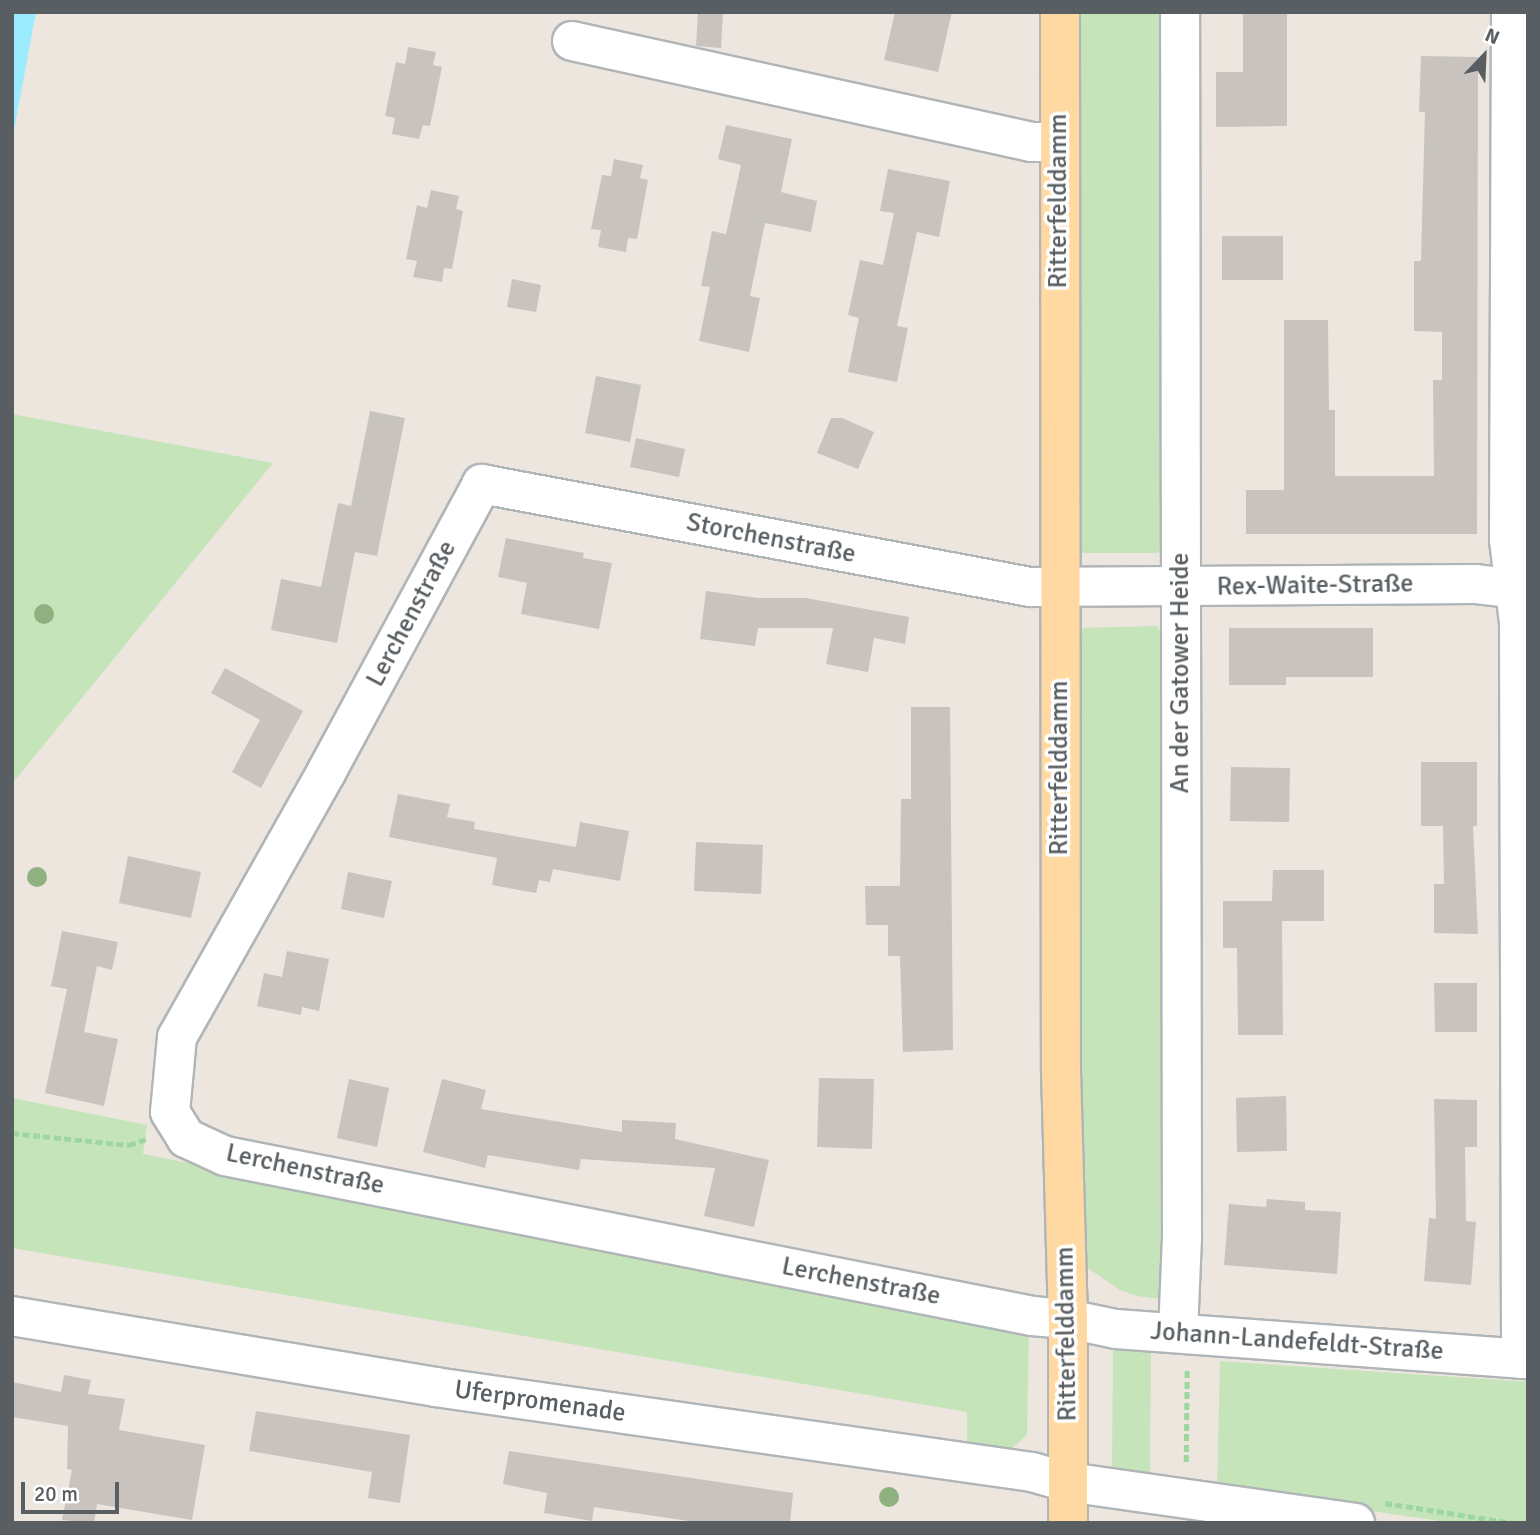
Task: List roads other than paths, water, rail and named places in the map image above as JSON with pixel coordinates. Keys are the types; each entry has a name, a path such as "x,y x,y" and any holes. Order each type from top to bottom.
{"main road":[{"name":"Ritterfelddamm","path":"1060,12 1061,1070 1068,1318 1068,1523"}],"street":[{"name":"An der Gatower Heide","path":"1180,12 1183,1334"},
{"path":"1511,12 1509,540 1522,589 1519,623 1524,1359"},
{"path":"572,41 1031,142 1059,142"},
{"name":"Storchenstraße","path":"482,484 1030,587 1060,588"},
{"name":"Lerchenstraße","path":"482,484 327,771 177,1037 170,1112 186,1138 225,1156 1032,1316 1068,1318"},
{"name":"Rex-Waite-Straße","path":"1060,588 1476,584 1522,589"},
{"name":"Uferpromenade","path":"12,1316 247,1358 1032,1472 1185,1510 1355,1523"},
{"name":"Johann-Landefeldt-Straße","path":"1068,1318 1116,1329 1524,1359"}],"water":[{"path":"12,12 36,12 12,141"}]}
